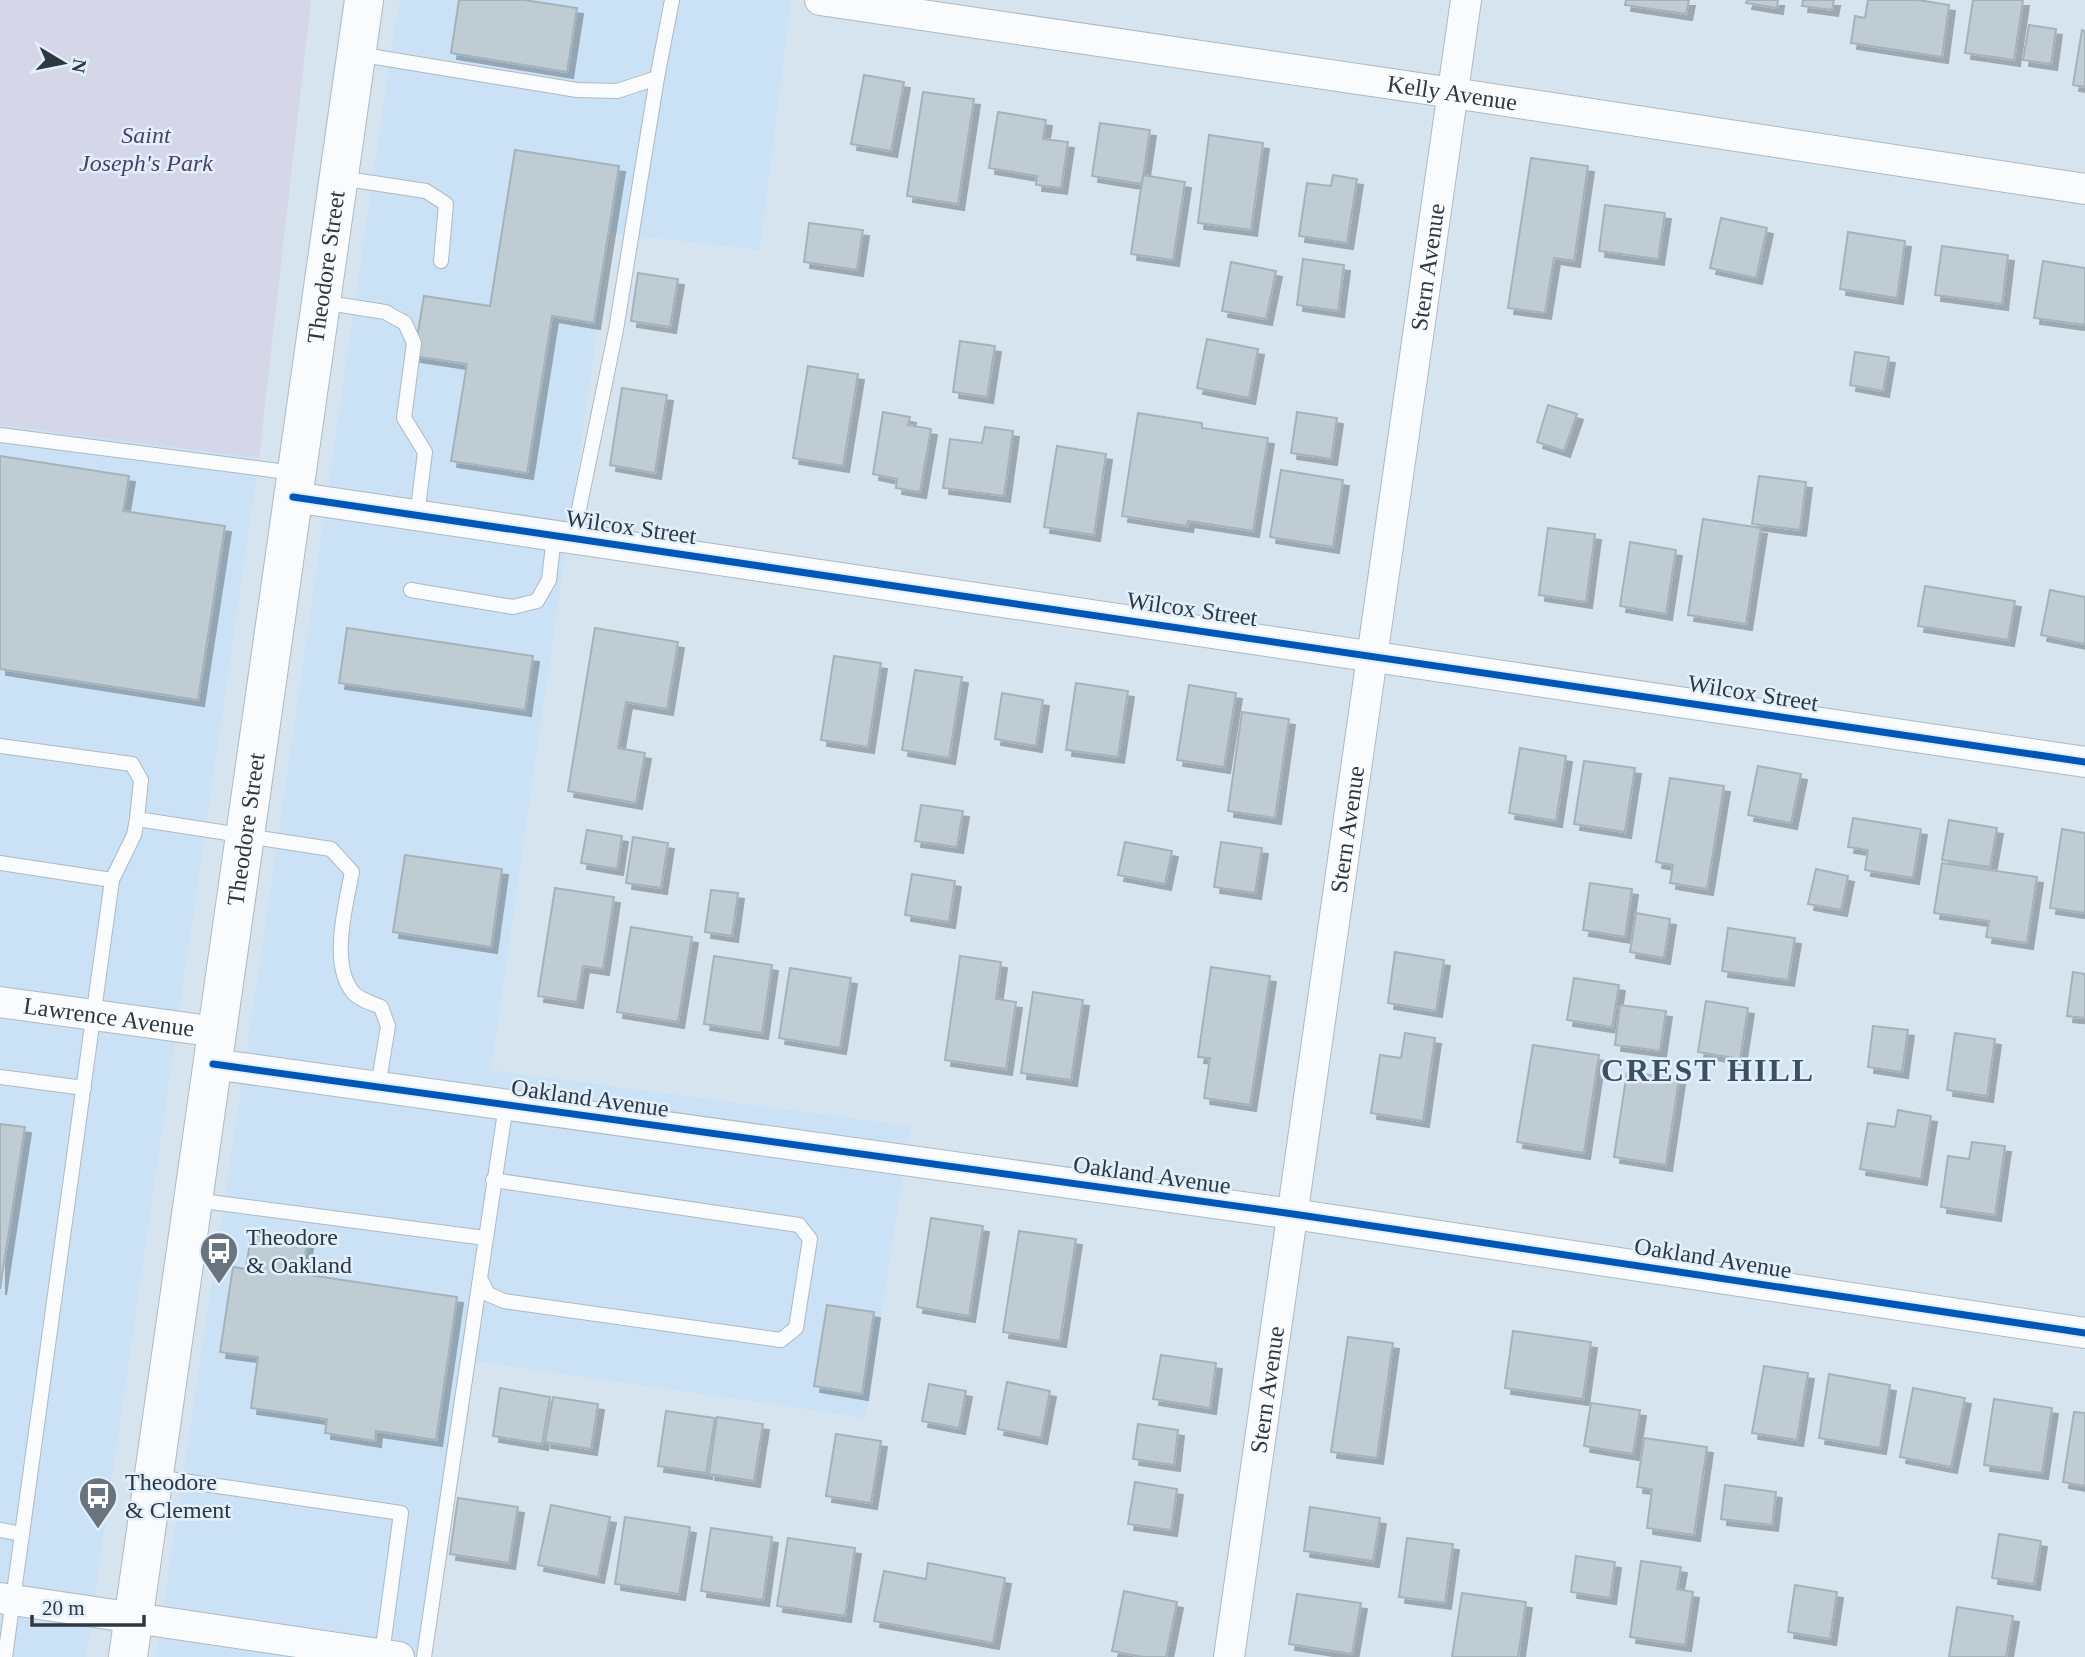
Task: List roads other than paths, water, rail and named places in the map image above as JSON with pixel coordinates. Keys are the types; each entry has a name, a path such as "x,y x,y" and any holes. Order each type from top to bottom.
{"main road":[{"name":"Theodore Street","path":"128,1657 364,0"}],"street":[{"name":"Kelly Avenue","path":"820,0 2085,189"},
{"name":"Stern Avenue","path":"1229,1657 1466,0"},
{"name":"Wilcox Street","path":"295,485 417,516 2085,762"},
{"name":"Lawrence Avenue","path":"0,1002 94,1015 215,1048"},
{"name":"Oakland Avenue","path":"215,1048 378,1087 1293,1214 2085,1333"},
{"path":"6,1599 391,1656"}],"lane":[{"path":"411,590 513,607 537,600 549,580 563,537 616,330 656,78 672,0"},
{"path":"356,54 577,90 617,91 656,78"},
{"path":"339,178 426,191 446,204 441,261"},
{"path":"320,302 386,312 405,323 414,343 404,418 425,452 417,516"},
{"path":"0,435 295,485"},
{"path":"0,746 132,764 141,780 134,835 112,880 22,1534 6,1599 5,1657"},
{"path":"137,819 331,849 352,872 344,921 341,970 353,993 381,1007 388,1026 378,1087"},
{"path":"0,863 112,880"},
{"path":"0,1077 84,1088"},
{"path":"424,1657 506,1105"},
{"path":"480,1278 488,1294 504,1301 780,1340 796,1328 810,1239 799,1226 493,1180"},
{"path":"193,1200 485,1238"},
{"path":"154,1477 401,1513 391,1656"},
{"path":"0,1530 22,1534"}],"place":[{"name":"Theodore & Oakland","path":"219,1285"},
{"name":"Theodore & Clement","path":"98,1530"}],"district":[{"name":"CREST HILL","path":"1708,1070"}],"park label":[{"name":"Saint Joseph's Park","path":"146,149"}]}
